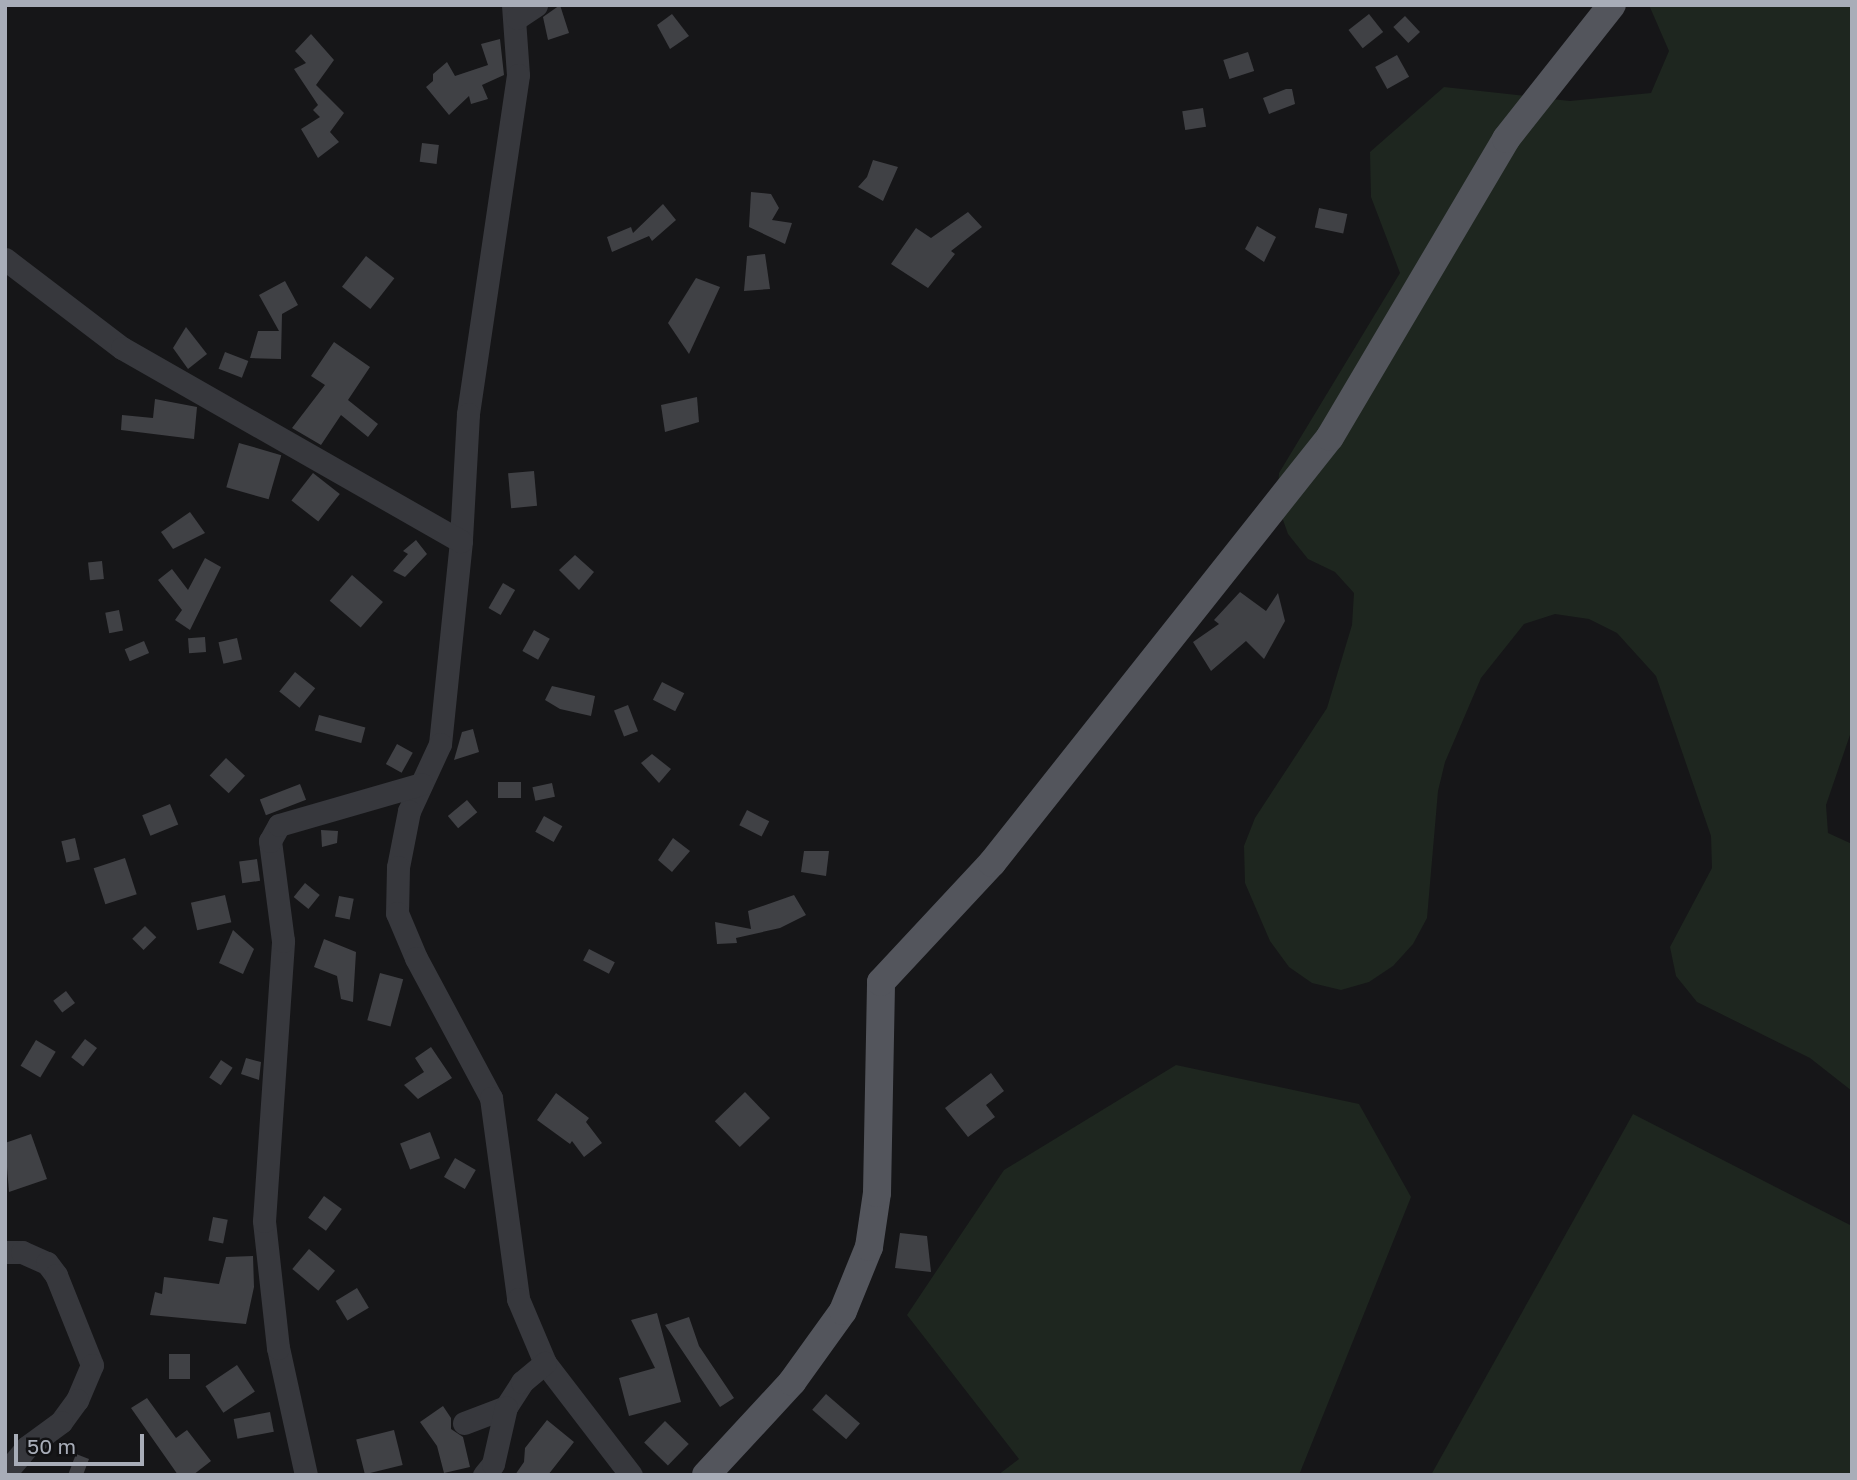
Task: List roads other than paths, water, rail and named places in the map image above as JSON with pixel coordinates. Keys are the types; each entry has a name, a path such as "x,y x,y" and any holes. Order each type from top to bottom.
{"main road":[{"path":"706,1475 799,1372 843,1311 869,1247 877,1193 881,982 992,863 1330,437 1506,139 1612,5"}],"street":[{"path":"522,10 518,75 468,414 461,541 440,744 409,811 398,867 397,913 416,958 491,1098 518,1299 545,1363 631,1475"},
{"path":"5,259 122,348 461,541"},
{"path":"306,1475 278,1348 264,1221 284,941 270,841 279,824 421,784"},
{"path":"5,1252 22,1252 47,1264 56,1275 92,1365 77,1400 61,1422 27,1447 5,1472"},
{"path":"484,1475 493,1464 506,1407 522,1382 545,1363"},
{"path":"464,1423 506,1407"}]}
